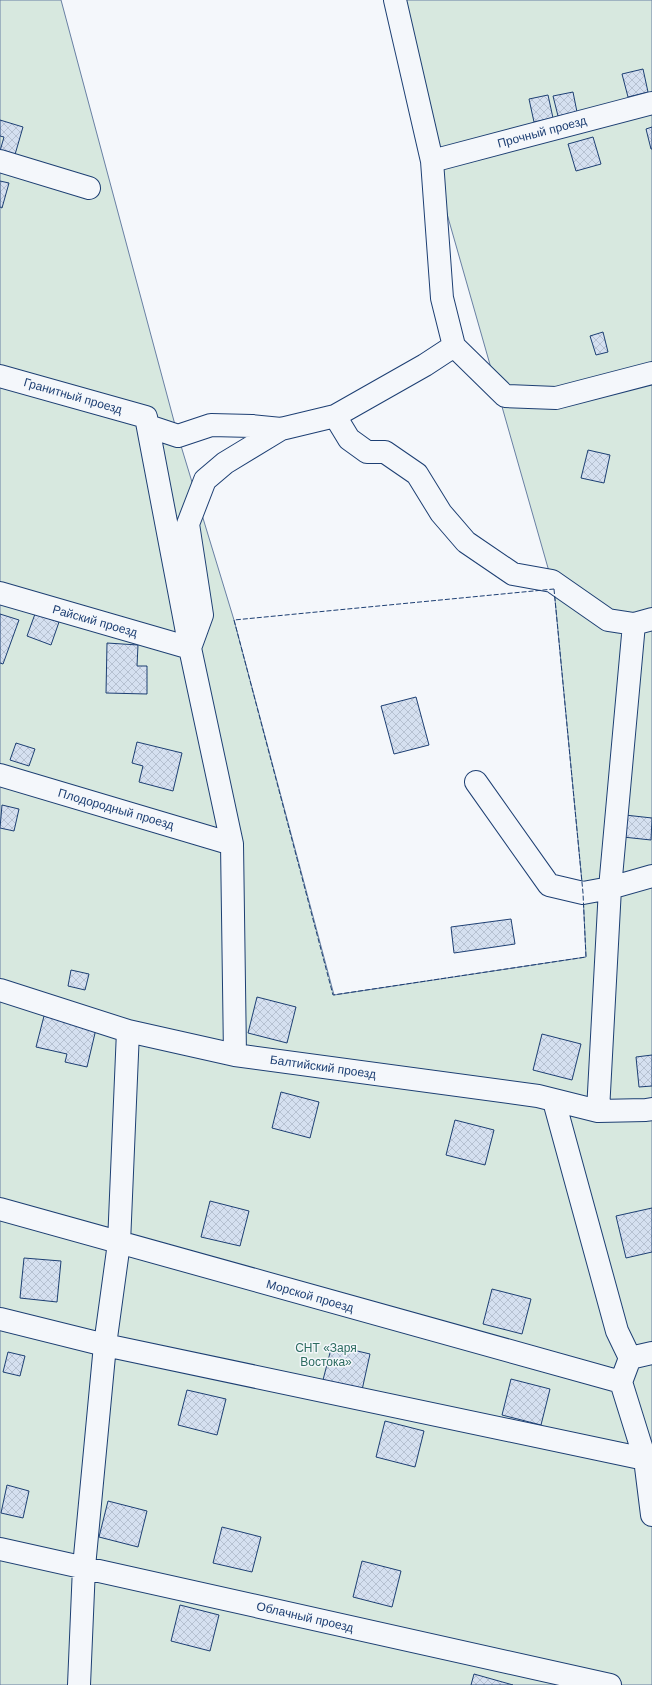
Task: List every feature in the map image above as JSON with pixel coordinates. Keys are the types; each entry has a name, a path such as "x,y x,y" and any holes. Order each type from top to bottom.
{"lane":[{"path":"395,0 432,161 442,298 454,346 506,396 556,398 652,373"},
{"name":"Прочный проезд","path":"432,161 652,103"},
{"path":"0,161 89,188"},
{"path":"190,648 202,615 188,524 205,480 225,463 281,429 335,416 425,365 454,346"},
{"name":"Гранитный проезд","path":"0,376 147,421 178,436 211,425 252,426 281,429"},
{"path":"335,416 349,439 367,452 385,452 418,474 441,512 466,542 512,574 552,581 608,620 643,622 610,888 598,1110"},
{"path":"147,421 190,648 232,844 235,1055"},
{"name":"Райский проезд","path":"0,593 190,648"},
{"name":"Плодородный проезд","path":"0,775 232,844"},
{"path":"476,782 549,885 583,893 610,888 652,876"},
{"name":"Балтийский проезд","path":"0,990 128,1031 235,1055 538,1096 554,1101 598,1110 652,1109"},
{"path":"79,1685 84,1567 105,1345 119,1243 128,1031"},
{"path":"554,1101 617,1331 630,1358 621,1382 645,1460 652,1516"},
{"name":"Морской проезд","path":"0,1209 621,1382"},
{"path":"0,1319 105,1345 645,1460"},
{"path":"630,1358 652,1353"},
{"name":"Облачный проезд","path":"0,1548 610,1685"}],"green space":[{"name":"СНТ «Заря Востока»","path":"0,0 61,0 178,436 234,620 334,995 586,957 583,893 554,589 386,0 652,0 652,1685 0,1685"}],"building":[{"path":"643,69 648,92 628,97 622,74"},
{"path":"573,92 577,112 558,116 553,96"},
{"path":"548,95 553,118 534,122 529,99"},
{"path":"0,120 23,127 14,158 0,151 4,137 0,136"},
{"path":"652,127 652,149 651,149 646,129"},
{"path":"593,137 601,164 576,171 568,144"},
{"path":"0,181 9,183 2,208 0,207"},
{"path":"603,332 608,352 596,355 590,336"},
{"path":"588,450 610,455 604,483 581,478"},
{"path":"0,614 19,620 3,664 0,663"},
{"path":"35,614 59,622 51,645 27,636"},
{"path":"107,643 138,645 137,666 147,666 147,694 106,693"},
{"path":"416,697 429,745 394,754 381,706"},
{"path":"137,742 182,753 173,791 139,782 143,766 132,763"},
{"path":"16,743 35,749 29,766 10,760"},
{"path":"2,805 19,809 14,831 0,828"},
{"path":"625,815 652,818 651,840 623,837"},
{"path":"511,919 515,944 454,953 451,927"},
{"path":"71,970 89,974 85,990 68,986"},
{"path":"257,997 296,1007 287,1043 248,1033"},
{"path":"44,1016 96,1029 87,1067 65,1062 67,1054 36,1047"},
{"path":"542,1034 581,1044 572,1080 533,1070"},
{"path":"652,1055 652,1086 639,1087 636,1057"},
{"path":"281,1092 319,1102 310,1138 272,1128"},
{"path":"455,1120 494,1130 485,1165 446,1155"},
{"path":"210,1201 249,1211 240,1246 201,1237"},
{"path":"652,1208 652,1252 626,1258 616,1216"},
{"path":"24,1258 61,1261 57,1302 20,1298"},
{"path":"492,1289 531,1299 522,1334 483,1324"},
{"path":"332,1345 370,1354 362,1390 323,1380"},
{"path":"8,1352 25,1356 20,1376 3,1372"},
{"path":"511,1379 550,1389 541,1425 502,1415"},
{"path":"187,1390 226,1399 217,1435 178,1425"},
{"path":"385,1421 424,1431 415,1467 376,1457"},
{"path":"7,1485 29,1491 23,1518 1,1513"},
{"path":"108,1501 147,1511 138,1547 99,1537"},
{"path":"222,1527 261,1537 252,1572 213,1563"},
{"path":"362,1561 401,1571 392,1607 353,1597"},
{"path":"180,1605 219,1615 210,1651 171,1641"},
{"path":"474,1674 513,1685 471,1685"}],"fence":[{"path":"554,589 583,893 586,957 333,995 234,620 554,589"}]}
